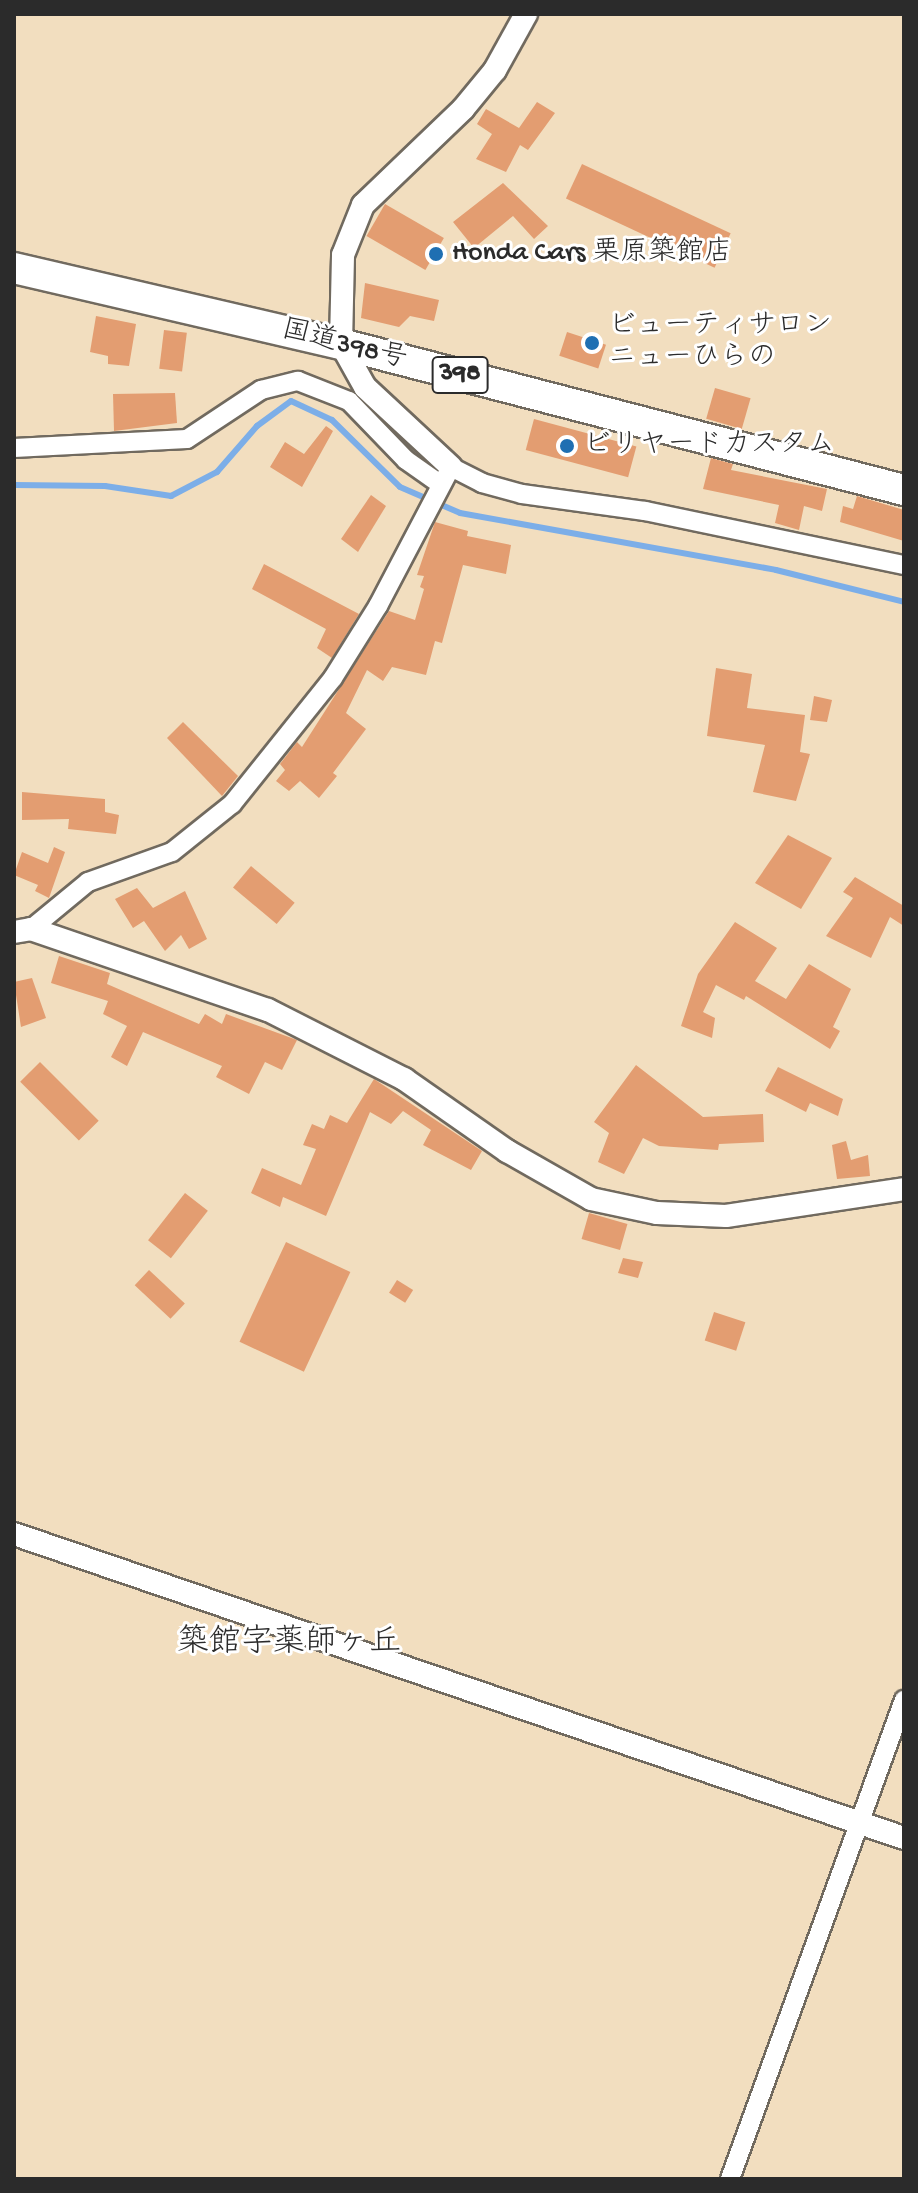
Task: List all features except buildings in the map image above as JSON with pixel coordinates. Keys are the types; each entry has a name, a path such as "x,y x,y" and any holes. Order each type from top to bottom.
{"highway":[{"name":"国道398号","path":"14,268 341,344 904,490"}],"street":[{"path":"443,481 365,387 341,344 343,255 363,205 463,109 495,70 526,14"},
{"path":"14,448 187,439 251,394 298,381 349,401 406,460 443,481 482,483 522,494 645,511 904,565"},
{"path":"22,930 88,882 172,852 232,804 333,678 378,606 443,481"},
{"path":"22,930 268,1010 404,1079 507,1151 591,1199 657,1213 726,1216 904,1189"},
{"path":"14,1534 904,1838"},
{"path":"730,2179 862,1824 904,1700"}],"waterway":[{"path":"14,485 105,486 171,496 217,472 257,426 291,401 332,420 400,487 460,513 776,570 904,602"}],"place":[{"name":"Honda Cars 栗原築館店","path":"436,254"},
{"name":"ビューティサロン ニューひらの","path":"592,343"},
{"name":"ビリヤードカスタム","path":"567,446"}],"district":[{"name":"築館字薬師ヶ丘","path":"289,1644"}]}
